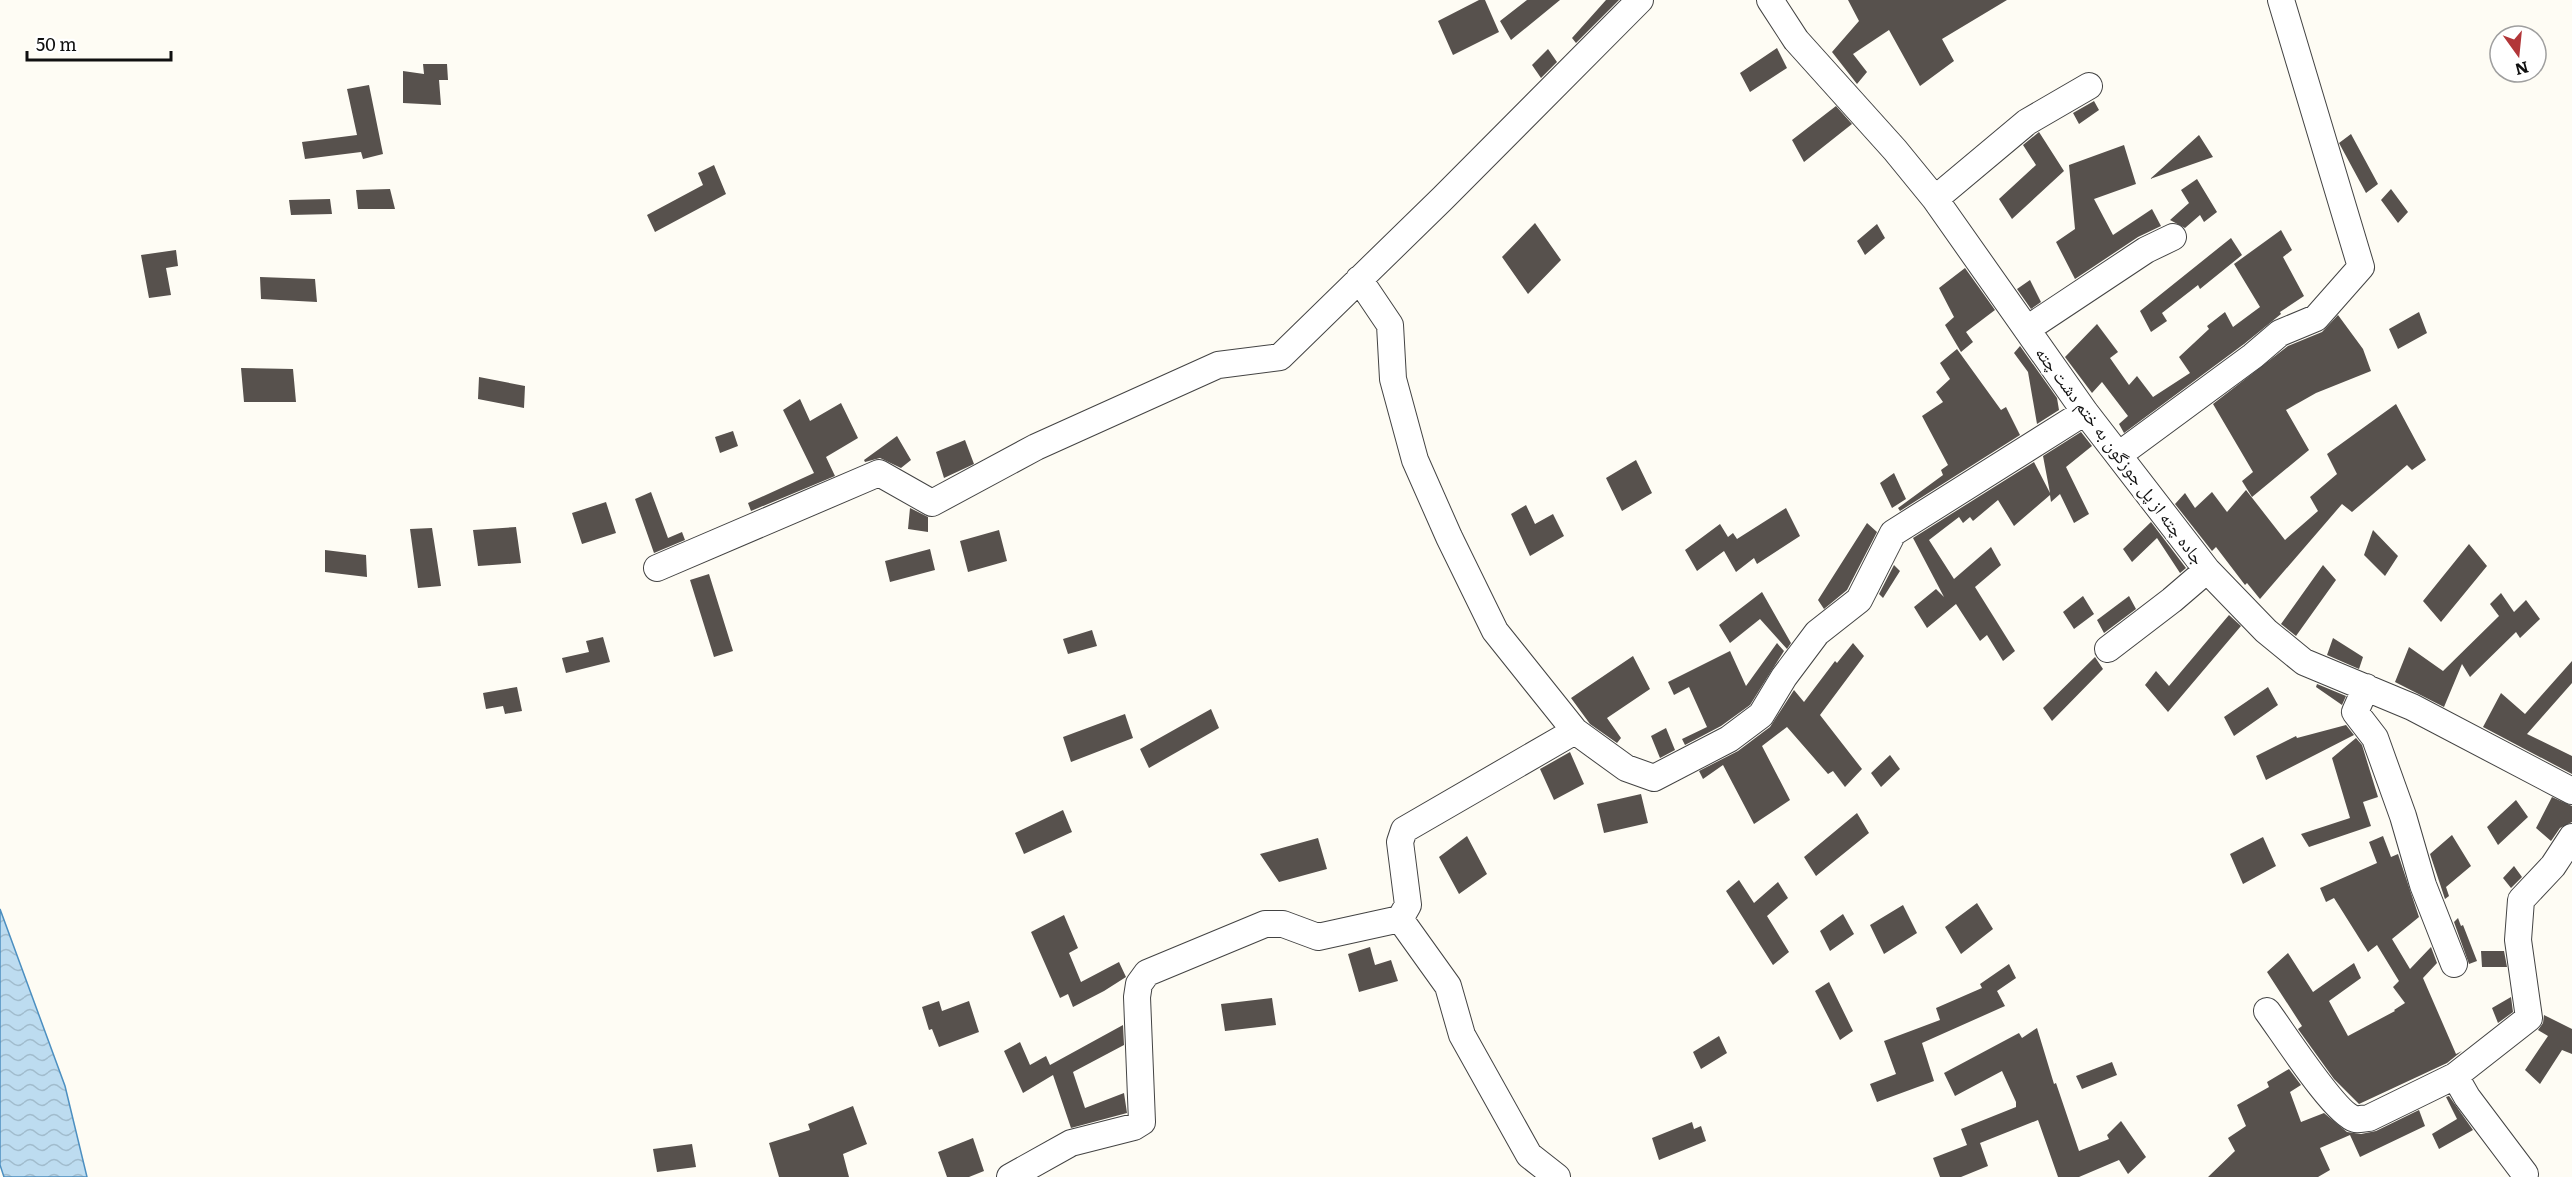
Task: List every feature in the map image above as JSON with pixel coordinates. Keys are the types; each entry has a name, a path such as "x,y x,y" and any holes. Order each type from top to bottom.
{"street":[{"path":"657,568 879,473 932,503 1036,447 1218,365 1280,357 1443,198 1640,0"},
{"name":"جاده چته از پل جوزگون به ختم دشت چته","path":"1770,0 1796,40 1895,150 1935,200 2085,411 2207,570 2266,631 2304,662 2412,707 2572,791"},
{"path":"2120,454 2253,357 2280,333 2316,318 2361,267 2281,0"},
{"path":"1935,200 2027,122 2089,86"},
{"path":"2027,329 2146,250 2172,237"},
{"path":"1359,279 1390,325 1393,379 1412,450 1449,537 1496,631 1575,731 1626,768 1654,778 1729,739 1761,714 1784,677 1817,633 1859,600 1893,533 2085,411"},
{"path":"2108,649 2207,570"},
{"path":"2366,687 2355,712 2375,738 2403,816 2423,885 2454,964"},
{"path":"1010,1177 1071,1143 1134,1127 1142,1122 1137,997 1139,984 1147,973 1265,924 1283,924 1318,937 1400,919 1408,905 1400,842 1404,830 1575,731"},
{"path":"2267,1011 2324,1092 2344,1113 2355,1119 2369,1118 2455,1076 2529,1018 2518,939 2521,900 2553,866 2572,837"},
{"path":"1400,919 1448,986 1462,1035 1529,1155 1557,1177"},
{"path":"2455,1076 2467,1097 2525,1174"}],"water":[{"path":"0,909 65,1086 87,1177 4,1177 0,1165"}],"building":[{"path":"1479,0 1485,0 1499,32 1453,55 1438,21"},
{"path":"1527,0 1560,0 1511,40 1500,21"},
{"path":"1606,0 1619,0 1576,43 1572,38"},
{"path":"1848,0 2007,0 1942,39 1954,61 1920,86 1889,30 1853,54 1867,72 1857,84 1832,52 1859,21"},
{"path":"1777,48 1787,68 1750,92 1740,73"},
{"path":"1548,49 1557,62 1541,78 1532,65"},
{"path":"423,64 447,64 448,80 439,80 441,105 403,103 403,71 424,74"},
{"path":"369,85 383,154 363,159 361,152 305,159 302,142 357,135 347,89"},
{"path":"2094,101 2099,110 2079,124 2073,113"},
{"path":"1836,106 1852,124 1804,162 1792,140"},
{"path":"2039,132 2064,171 2012,219 1999,199 2036,165 2023,145"},
{"path":"2351,134 2378,184 2366,193 2339,143"},
{"path":"2199,135 2213,157 2150,179"},
{"path":"2124,145 2136,184 2094,199 2113,235 2152,209 2161,226 2138,237 2075,279 2056,242 2075,229 2069,165"},
{"path":"714,165 726,194 655,232 647,215 703,185 698,173"},
{"path":"2197,179 2217,212 2204,222 2200,215 2185,228 2170,220 2189,203 2181,190"},
{"path":"390,189 395,209 358,209 356,190"},
{"path":"2391,189 2408,212 2398,223 2381,200"},
{"path":"330,199 332,214 291,215 289,200"},
{"path":"1535,223 1561,260 1528,294 1502,257"},
{"path":"1877,224 1885,238 1865,255 1857,241"},
{"path":"2281,230 2292,250 2283,257 2304,296 2280,312 2281,314 2244,344 2124,433 2119,424 2128,416 2102,382 2092,393 2065,357 2097,324 2118,352 2110,358 2129,385 2137,376 2153,397 2190,373 2179,357 2209,329 2207,326 2225,312 2233,327 2260,307 2234,264"},
{"path":"2231,238 2242,255 2200,289 2198,285 2162,313 2167,321 2151,332 2140,311"},
{"path":"176,250 178,266 166,268 171,295 149,298 141,255"},
{"path":"1965,268 1995,310 1966,332 1973,342 1961,352 1945,325 1954,317 1939,288"},
{"path":"260,277 315,279 317,302 261,299"},
{"path":"2030,280 2041,302 2031,309 2017,289"},
{"path":"2419,312 2427,333 2398,349 2389,329"},
{"path":"2338,315 2363,349 2371,371 2316,393 2286,410 2309,450 2252,497 2242,481 2253,472 2213,404 2288,346 2322,332"},
{"path":"2020,346 2057,398 2059,410 2037,424 2028,372 2014,353"},
{"path":"1957,349 2001,410 2006,407 2020,435 1900,511 1898,508 1943,475 1941,470 1948,465 1922,416 1943,402 1936,392 1950,379 1940,363"},
{"path":"241,368 293,369 296,402 244,402"},
{"path":"479,377 525,386 524,408 478,399"},
{"path":"800,399 810,421 841,403 858,438 826,457 835,476 751,511 748,503 814,473 783,410"},
{"path":"2396,404 2426,460 2412,470 2407,465 2352,512 2342,504 2260,599 2247,583 2245,585 2216,547 2212,551 2175,504 2185,493 2195,508 2212,492 2227,512 2246,490 2285,540 2318,511 2310,497 2337,474 2327,454"},
{"path":"733,431 738,446 720,453 715,437"},
{"path":"2081,432 2092,446 2066,467 2089,514 2074,523 2060,494 2051,502 2050,495 2014,526 1998,500 1973,521 1970,517 1963,523 1959,517 1929,540 1954,579 1991,547 2001,565 1975,587 2015,651 2003,661 1987,635 1980,641 1956,604 1927,628 1914,607 1936,589 1944,597 1913,538 2034,462 2050,493 2043,456"},
{"path":"897,436 911,460 901,468 880,458 865,462 864,460"},
{"path":"965,440 974,464 944,478 936,452"},
{"path":"1636,460 1652,493 1622,511 1606,478"},
{"path":"1894,473 1906,499 1892,508 1880,483"},
{"path":"651,492 668,538 682,532 685,540 654,553 635,499"},
{"path":"606,502 616,533 582,544 572,513"},
{"path":"1526,505 1535,524 1553,514 1564,536 1530,556 1511,514"},
{"path":"910,508 928,517 928,532 908,529"},
{"path":"1786,508 1800,536 1757,564 1754,558 1736,572 1724,551 1697,571 1685,550 1720,524 1728,537 1733,533 1737,539"},
{"path":"2151,522 2186,568 2180,573 2157,538 2132,562 2123,549"},
{"path":"1867,523 1877,532 1847,590 1824,609 1818,600"},
{"path":"516,527 521,563 478,566 473,530"},
{"path":"432,528 441,586 418,588 410,529"},
{"path":"999,530 1007,561 968,572 960,541"},
{"path":"2373,530 2398,556 2385,576 2364,555"},
{"path":"2469,544 2487,566 2441,622 2423,601"},
{"path":"930,549 935,570 890,582 885,561"},
{"path":"325,550 366,555 367,577 325,572"},
{"path":"1894,565 1900,571 1883,598 1879,594"},
{"path":"2323,565 2336,580 2296,636 2281,624"},
{"path":"709,574 733,651 714,657 690,580"},
{"path":"1762,592 1791,643 1787,649 1760,619 1730,643 1719,625"},
{"path":"2501,593 2514,612 2526,600 2540,619 2520,638 2516,632 2470,677 2462,664 2444,707 2395,682 2409,647 2443,671 2499,616 2490,604"},
{"path":"2083,596 2094,614 2074,629 2063,612"},
{"path":"2129,596 2136,609 2104,633 2097,620"},
{"path":"2229,615 2241,626 2168,712 2145,685 2156,671 2169,686"},
{"path":"1092,630 1097,646 1068,654 1063,639"},
{"path":"603,637 610,662 566,673 562,658 589,652 586,641"},
{"path":"2333,638 2363,657 2359,669 2327,655"},
{"path":"1777,643 1784,651 1750,705 1721,726 1685,745 1682,739 1707,727 1689,687 1674,695 1668,682 1730,651 1746,686"},
{"path":"1853,643 1864,656 1820,715 1862,769 1845,787 1833,771 1828,774 1787,727 1762,746 1790,800 1754,824 1723,765 1703,779 1699,771 1738,751 1770,727 1794,690 1804,702 1835,661 1837,663"},
{"path":"1633,656 1650,689 1607,718 1621,738 1617,743 1590,724 1571,698"},
{"path":"2095,657 2103,669 2052,721 2043,708"},
{"path":"2572,661 2572,683 2527,734 2572,756 2572,774 2483,727 2501,693 2525,714"},
{"path":"2317,684 2346,696 2342,705 2316,687"},
{"path":"517,687 522,711 505,714 503,706 486,709 483,693"},
{"path":"2268,687 2278,705 2234,736 2224,717"},
{"path":"1211,709 1219,728 1149,768 1140,749"},
{"path":"1125,714 1133,738 1071,762 1063,737"},
{"path":"2346,725 2354,735 2266,780 2256,756 2296,736 2297,738"},
{"path":"1666,728 1675,750 1660,758 1651,736"},
{"path":"2356,738 2362,745 2378,797 2363,802 2371,826 2309,847 2301,834 2350,818 2332,758"},
{"path":"1570,752 1584,784 1554,800 1540,769"},
{"path":"1890,755 1900,769 1881,787 1871,773"},
{"path":"1641,794 1648,823 1604,833 1597,804"},
{"path":"2552,797 2572,806 2572,822 2560,828 2551,841 2536,828"},
{"path":"2516,800 2528,817 2498,845 2487,827"},
{"path":"1063,810 1072,832 1024,854 1015,833"},
{"path":"1857,813 1869,833 1816,876 1804,857"},
{"path":"2452,835 2471,866 2446,887 2449,896 2445,899 2430,854"},
{"path":"1467,836 1487,874 1459,894 1439,857"},
{"path":"2383,836 2391,857 2398,854 2419,917 2392,939 2410,969 2431,947 2437,963 2423,978 2456,1054 2462,1051 2447,1063 2359,1104 2334,1079 2298,1029 2302,1026 2267,972 2288,953 2313,992 2354,963 2361,978 2329,1001 2348,1036 2395,1011 2405,1003 2393,987 2399,981 2377,945 2368,952 2334,898 2326,902 2320,888 2377,863 2369,842"},
{"path":"2263,837 2276,866 2243,884 2230,854"},
{"path":"1318,838 1327,869 1279,882 1260,854"},
{"path":"2514,866 2522,877 2511,888 2503,878"},
{"path":"1739,880 1754,903 1778,882 1788,898 1767,916 1789,952 1773,965 1726,891"},
{"path":"1977,903 1993,929 1961,954 1945,927"},
{"path":"1903,905 1917,933 1884,954 1870,925"},
{"path":"1843,914 1854,934 1830,951 1820,931"},
{"path":"1064,915 1078,948 1069,953 1081,982 1119,962 1126,977 1073,1007 1068,994 1060,998 1031,932"},
{"path":"2458,918 2477,961 2469,964 2454,922"},
{"path":"1370,947 1375,965 1391,960 1398,981 1359,992 1348,954"},
{"path":"2481,951 2504,951 2507,967 2482,967"},
{"path":"2009,964 2016,978 1997,991 2005,1006 1922,1043 1934,1081 1877,1102 1870,1084 1896,1074 1884,1041 1940,1020 1936,1008 1982,988 1980,984"},
{"path":"1829,982 1853,1031 1840,1040 1815,991"},
{"path":"2511,997 2513,1012 2498,1023 2492,1008"},
{"path":"1272,998 1276,1025 1225,1031 1221,1004"},
{"path":"939,1001 942,1011 969,1001 979,1032 939,1047 932,1029 929,1030 922,1007"},
{"path":"2544,1015 2572,1029 2572,1054 2562,1050 2540,1084 2525,1070 2548,1036 2538,1030 2543,1023"},
{"path":"1123,1025 1124,1045 1073,1072 1085,1108 1124,1093 1127,1113 1071,1128 1053,1075 1023,1093 1004,1051 1020,1042 1030,1065 1046,1056 1050,1065"},
{"path":"2037,1028 2054,1084 2056,1083 2079,1151 2109,1139 2107,1135 2121,1121 2146,1157 2128,1174 2119,1160 2079,1177 2058,1177 2038,1120 1980,1143 1988,1166 1961,1177 1940,1177 1933,1158 1967,1145 1961,1129 2016,1107 2016,1102 2002,1071 1955,1096 1944,1073 2019,1033 2022,1038"},
{"path":"1719,1036 1727,1053 1701,1069 1693,1052"},
{"path":"2112,1062 2117,1075 2082,1089 2076,1076"},
{"path":"2289,1069 2301,1085 2290,1092 2301,1122 2324,1113 2347,1132 2361,1134 2376,1131 2419,1110 2425,1126 2360,1157 2350,1135 2320,1148 2330,1170 2318,1177 2208,1177 2235,1151 2228,1138 2246,1126 2237,1105 2269,1087 2267,1082"},
{"path":"2449,1096 2473,1130 2439,1149 2432,1134 2457,1119 2446,1097"},
{"path":"853,1106 867,1144 843,1154 849,1177 779,1177 769,1143 810,1130 808,1124"},
{"path":"1692,1122 1694,1129 1701,1126 1706,1141 1659,1160 1652,1138"},
{"path":"973,1138 984,1171 969,1177 947,1177 938,1152"},
{"path":"692,1144 696,1167 657,1172 653,1149"}]}
